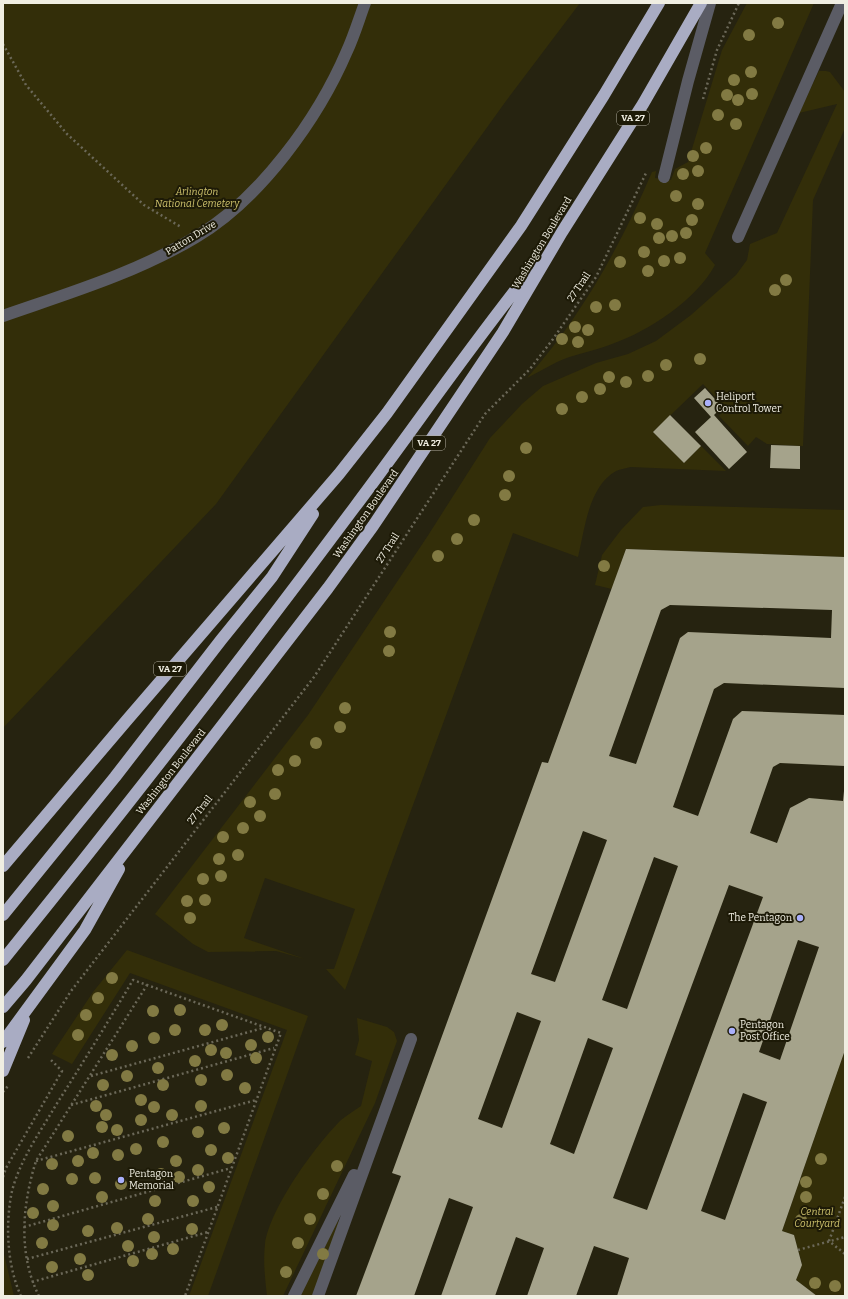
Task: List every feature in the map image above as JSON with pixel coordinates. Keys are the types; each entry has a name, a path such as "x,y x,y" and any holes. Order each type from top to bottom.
{"highway":[{"path":"645,28 653,3"},
{"name":"VA 27","path":"3,866 339,474 433,351 521,226 645,28 658,3"},
{"name":"Washington Boulevard","path":"3,1007 26,980 328,588 373,526 503,332 562,232 643,104 701,3"},
{"path":"3,960 297,584 423,416 488,324 562,232"},
{"path":"3,915 115,777 216,646 272,577 339,474"},
{"path":"3,1042 85,930 139,833"},
{"path":"3,1071 33,999"}],"lane":[{"name":"Patton Drive","path":"3,316 113,277 150,262 197,237 230,214 259,186 311,118 347,52 365,3"},
{"path":"664,177 667,160 710,3"},
{"path":"738,237 842,3"},
{"path":"318,1296 411,1038"},
{"path":"294,1296 379,1126"}],"path":[{"path":"702,101 717,50 739,3"},
{"path":"3,44 26,85 67,134 144,205 197,237"},
{"name":"27 Trail","path":"25,1062 71,991 314,677 485,414 530,368 553,339 596,277 650,164 667,160"},
{"path":"22,1296 17,1287 11,1259 8,1226 12,1191 38,1133 92,1049 132,980 281,1033 185,1296"},
{"path":"39,1296 32,1282 27,1259 24,1227 29,1186 36,1162 147,986"},
{"path":"90,1076 265,1027"},
{"path":"71,1106 275,1048"},
{"path":"3,1177 6,1168 62,1071 49,1058"},
{"path":"3,1092 13,1081"},
{"path":"36,1162 257,1099"},
{"path":"24,1227 232,1168"},
{"path":"829,1241 845,1197"},
{"path":"27,1259 218,1207"},
{"path":"32,1282 208,1232"},
{"path":"798,1250 845,1237"},
{"path":"829,1241 845,1254"}],"green space":[{"name":"Arlington National Cemetery","path":"3,3 580,3 506,101 216,504 3,728"},
{"path":"747,3 814,3 705,253 715,265 707,278 684,302 656,323 626,338 557,362 527,378 565,331 598,280 627,227 652,172 656,171 655,178 671,180 675,169 688,162 722,50"},
{"path":"819,71 830,72 845,92 845,128 813,200 803,446 767,444 756,437 748,446 719,416 726,408 703,384 653,432 684,463 701,446 726,471 631,467 616,471 599,487 594,498 589,510 578,557 513,533 345,990 326,969 334,969 355,909 265,878 244,938 305,959 276,951 208,952 193,944 155,914 308,715 427,537 490,438 522,404 543,386 596,363 628,354 656,341 691,315 736,275 747,260 750,244 777,233 837,104 799,113"},
{"path":"661,505 845,510 845,557 626,549 612,589 595,585 602,555 621,530 643,507"},
{"path":"127,950 308,1016 208,1296 189,1296 287,1030 130,973 72,1064 52,1054 93,992"},
{"path":"357,1018 387,1027 394,1032 397,1041 375,1103 283,1296 267,1296 264,1251 269,1229 275,1213 295,1178 330,1131 341,1120 361,1106 372,1061 355,1055 359,1040"},
{"name":"Central Courtyard","path":"845,1050 845,1296 817,1296 796,1280 802,1264 794,1235 782,1231"},
{"path":"335,1221 339,1222 313,1296 299,1296"},
{"path":"3,1250 14,1296 3,1296"}],"building":[{"path":"705,388 722,407 714,415 747,452 729,469 695,432 711,417 694,398"},
{"path":"670,415 701,446 684,463 653,432"},
{"path":"771,445 800,446 800,469 770,468"},
{"name":"The Pentagon","path":"626,549 845,557 845,688 724,683 714,689 673,807 698,816 733,719 742,711 845,715 845,766 780,763 773,767 750,833 777,843 790,808 809,798 843,801 845,781 845,1050 782,1231 794,1235 802,1265 796,1280 817,1296 617,1296 629,1258 594,1246 576,1296 527,1296 544,1248 516,1237 495,1296 441,1296 473,1207 449,1198 414,1296 356,1296 401,1176 392,1173 542,762 548,763","holes":["670,605 832,610 831,638 688,632 680,638 636,764 609,756 661,610","583,831 607,840 555,982 531,974","654,857 678,866 627,1009 602,1000","729,885 763,897 647,1210 613,1198","798,940 819,947 780,1060 759,1052","517,1012 541,1021 502,1128 478,1119","588,1038 613,1048 574,1154 550,1144","743,1093 767,1102 725,1220 701,1211"]}],"place":[{"name":"Heliport Control Tower","path":"708,403"},
{"name":"The Pentagon","path":"800,918"},
{"name":"Pentagon Post Office","path":"732,1031"},
{"name":"Pentagon Memorial","path":"121,1180"}]}
